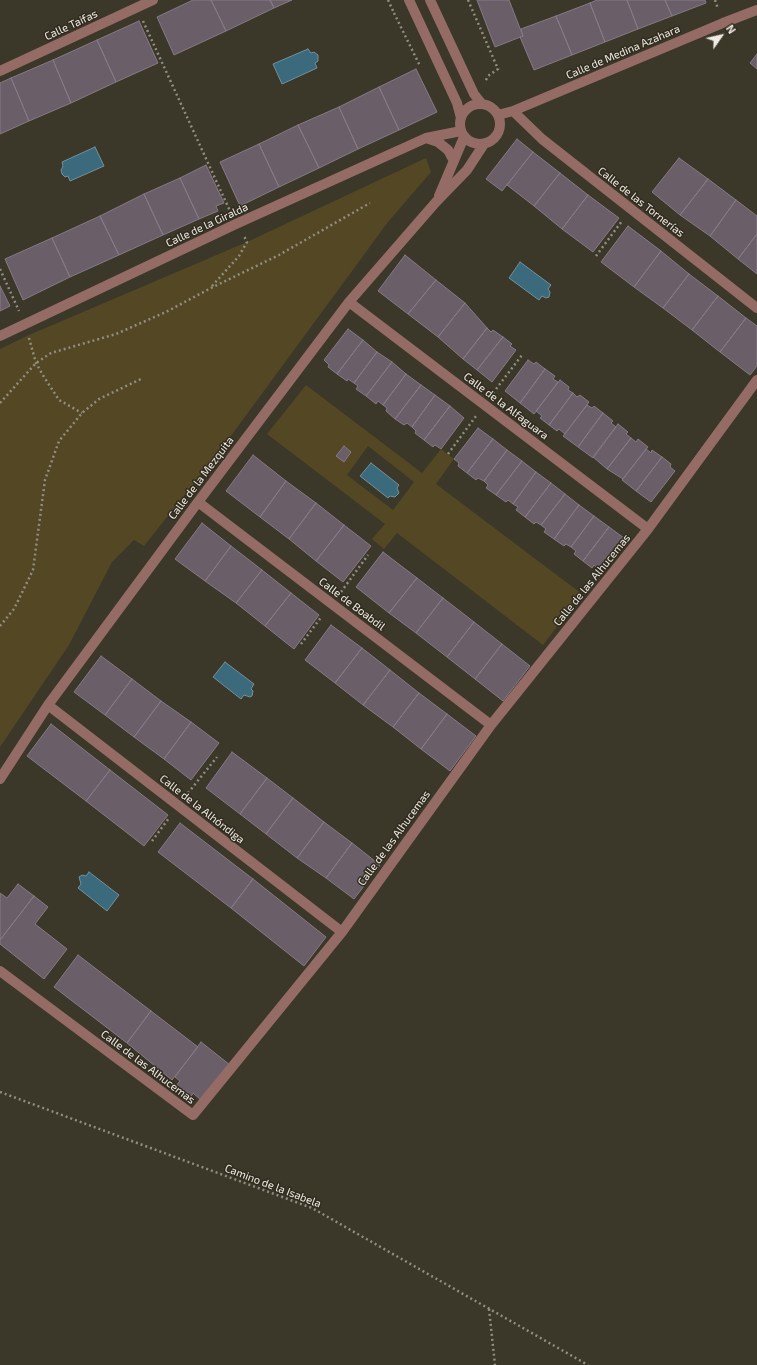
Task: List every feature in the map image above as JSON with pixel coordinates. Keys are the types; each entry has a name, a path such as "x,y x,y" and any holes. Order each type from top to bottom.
{"street":[{"name":"Calle Taifas","path":"0,71 153,0"},
{"path":"409,0 457,103 461,118 462,134 470,142 484,144 491,142 500,130 498,115 489,106 482,104 473,105 466,110 461,118"},
{"path":"430,0 474,94 482,104"},
{"name":"Calle de Medina Azahara","path":"498,115 513,111 715,26 757,10"},
{"name":"Calle de las Tornerías","path":"513,111 542,139 630,210 757,308"},
{"name":"Calle de la Giralda","path":"0,336 26,325 236,224 426,138 462,134"},
{"name":"Calle de la Mezquita","path":"436,202 454,161 462,134"},
{"path":"426,138 438,142 448,150 454,161"},
{"name":"Calle de la Mezquita","path":"0,779 48,705 198,502 349,302 436,202 468,170 484,144"},
{"name":"Calle de la Alfaguara","path":"349,302 648,529"},
{"name":"Calle de las Alhucemas","path":"0,971 193,1115 342,932 491,725 648,529 757,380"},
{"name":"Calle de Boabdil","path":"198,502 491,725"},
{"name":"Calle de la Alhóndiga","path":"48,705 342,932"}],"path":[{"path":"388,0 421,68"},
{"path":"468,0 498,69 488,76 485,83"},
{"path":"137,8 236,224 247,242 239,256 211,288"},
{"path":"394,13 398,12"},
{"path":"0,403 36,363 52,353 116,334 166,312 279,255 370,202"},
{"path":"596,256 630,210"},
{"path":"0,268 26,325 36,363 59,400 82,413"},
{"path":"0,626 14,609 33,570 45,480 59,441 82,413 99,400 141,379"},
{"name":"Camino de la Isabela","path":"0,1092 312,1208 588,1365"},
{"path":"489,1309 495,1365"}],"shaded area":[{"path":"426,158 431,172 388,222 225,444 144,546 134,540 112,562 69,645 0,747 0,349 29,335 247,242"},
{"path":"306,385 422,473 441,449 454,459 436,484 582,594 543,645 397,533 384,549 372,539 385,524 267,434","holes":["344,446 351,452 344,462 336,456","368,446 414,482 393,510 347,475"]}],"water":[{"path":"308,49 311,53 314,52 318,55 318,61 315,63 317,68 282,84 273,64"},
{"path":"95,147 104,166 70,181 68,176 65,177 62,174 62,162"},
{"path":"520,262 551,285 548,289 550,292 549,297 546,298 542,296 539,300 509,278"},
{"path":"371,463 399,485 397,488 399,493 395,497 390,496 388,498 360,476"},
{"path":"225,662 254,684 251,689 253,691 252,696 250,697 244,695 241,699 213,677"},
{"path":"89,872 119,895 107,911 78,888 81,884 79,877 82,875 86,876"}],"building":[{"path":"193,0 211,0 226,31 174,55 157,17"},
{"path":"211,0 270,0 274,8 226,31"},
{"path":"270,0 292,0 274,8"},
{"path":"477,0 509,0 523,36 495,47"},
{"path":"597,0 627,0 638,29 605,42 590,3"},
{"path":"627,0 665,0 672,16 638,29"},
{"path":"665,0 705,0 706,3 672,16"},
{"path":"590,3 605,42 572,55 556,16"},
{"path":"556,16 572,55 534,70 520,37 523,36 521,29"},
{"path":"139,21 158,63 116,82 97,40"},
{"path":"97,40 116,82 71,103 53,60"},
{"path":"757,54 757,69 750,63"},
{"path":"53,60 71,103 29,121 11,78"},
{"path":"416,69 437,112 399,130 379,87"},
{"path":"11,78 29,121 0,134 0,83"},
{"path":"379,87 399,130 358,149 339,107"},
{"path":"339,107 358,149 319,168 298,125"},
{"path":"298,125 319,168 279,187 259,144"},
{"path":"517,139 533,152 502,191 486,179"},
{"path":"259,144 279,187 240,206 220,162"},
{"path":"533,152 560,173 534,206 507,185"},
{"path":"679,158 708,179 680,215 652,192"},
{"path":"206,165 224,203 216,206 218,211 199,219 180,178"},
{"path":"560,173 588,195 562,229 534,206"},
{"path":"180,178 199,219 163,235 144,194"},
{"path":"708,179 736,200 710,236 680,215"},
{"path":"144,194 163,235 119,255 100,216"},
{"path":"588,195 619,218 593,252 562,229"},
{"path":"736,200 757,216 757,234 738,259 710,236"},
{"path":"100,216 119,255 70,277 52,238"},
{"path":"628,226 661,251 634,287 601,262"},
{"path":"757,234 757,274 738,259"},
{"path":"52,238 70,277 23,300 5,259"},
{"path":"661,251 689,274 663,308 634,287"},
{"path":"405,255 436,280 408,314 378,291"},
{"path":"689,274 718,296 692,330 663,308"},
{"path":"436,280 465,303 438,337 408,314"},
{"path":"0,286 10,306 0,311"},
{"path":"718,296 746,318 720,352 692,330"},
{"path":"465,303 487,328 463,359 438,337"},
{"path":"746,318 757,326 757,366 750,375 720,352"},
{"path":"487,328 491,332 493,330 503,337 477,370 463,359"},
{"path":"348,329 363,340 337,374 328,367 329,365 324,360"},
{"path":"503,337 512,344 510,346 516,350 492,382 477,370"},
{"path":"363,340 377,352 354,383 348,379 347,381 337,374"},
{"path":"377,352 392,362 366,396 356,389 358,386 354,383"},
{"path":"528,360 534,364 536,362 545,369 520,403 505,391"},
{"path":"392,362 406,374 383,405 378,401 376,404 366,396"},
{"path":"545,369 555,376 553,379 558,382 534,414 520,403"},
{"path":"406,374 421,385 395,419 386,411 387,408 383,405"},
{"path":"560,380 569,387 568,390 573,393 549,425 540,418 542,416 536,411"},
{"path":"421,385 435,395 412,427 407,423 404,425 395,419"},
{"path":"573,393 577,397 580,395 589,402 565,434 559,429 557,431 549,425"},
{"path":"435,395 450,406 424,440 415,433 416,431 412,427"},
{"path":"587,405 592,408 594,406 603,413 578,447 563,436"},
{"path":"450,406 464,418 441,449 435,445 433,447 424,440"},
{"path":"603,413 613,421 611,423 616,427 593,458 578,447"},
{"path":"618,424 628,432 626,434 631,438 607,469 593,457"},
{"path":"478,428 493,439 467,473 458,466 459,463 454,459"},
{"path":"631,438 636,442 638,439 648,447 623,479 607,469"},
{"path":"493,439 507,450 484,481 478,478 476,480 467,473"},
{"path":"344,446 351,452 344,462 336,456"},
{"path":"646,449 651,453 652,450 662,457 636,491 622,480"},
{"path":"507,450 522,461 496,495 486,488 488,485 484,481"},
{"path":"253,455 286,481 260,517 226,491"},
{"path":"662,457 671,464 670,467 675,471 651,502 636,491"},
{"path":"522,461 536,472 513,504 508,500 506,502 496,495"},
{"path":"536,472 551,483 525,517 516,510 518,507 513,504"},
{"path":"286,481 316,503 289,539 260,517"},
{"path":"551,483 565,494 541,525 536,522 534,524 525,517"},
{"path":"565,494 579,505 554,539 544,532 546,529 541,525"},
{"path":"316,503 344,525 316,561 289,539"},
{"path":"579,505 594,516 571,547 566,544 564,546 554,539"},
{"path":"594,516 609,527 583,561 574,554 576,551 571,547"},
{"path":"202,523 231,546 205,581 175,559"},
{"path":"344,525 371,546 343,582 316,561"},
{"path":"609,527 624,538 600,570 594,565 592,568 583,561"},
{"path":"231,546 262,570 236,603 205,581"},
{"path":"383,552 417,578 389,613 356,587"},
{"path":"262,570 291,593 265,626 236,603"},
{"path":"417,578 443,598 416,633 389,613"},
{"path":"291,593 319,615 294,649 265,626"},
{"path":"443,598 474,622 447,657 416,633"},
{"path":"474,622 502,644 475,679 447,657"},
{"path":"331,625 362,648 335,683 305,660"},
{"path":"502,644 530,666 503,701 475,679"},
{"path":"362,648 390,670 363,705 335,683"},
{"path":"101,656 132,679 105,715 74,692"},
{"path":"390,670 419,693 393,727 363,705"},
{"path":"132,679 161,701 134,737 105,715"},
{"path":"419,693 447,714 421,749 393,727"},
{"path":"161,701 191,722 164,759 134,737"},
{"path":"447,714 476,736 450,771 421,749"},
{"path":"191,722 219,743 191,780 164,759"},
{"path":"51,724 110,770 86,801 27,756"},
{"path":"232,752 267,778 240,814 206,788"},
{"path":"110,770 168,815 144,846 86,801"},
{"path":"267,778 293,798 266,834 240,814"},
{"path":"293,798 324,822 297,858 266,834"},
{"path":"324,822 352,843 326,878 297,858"},
{"path":"180,823 253,879 231,908 158,852"},
{"path":"352,843 380,865 354,899 326,878"},
{"path":"253,879 326,937 304,966 231,908"},
{"path":"18,884 34,896 0,940 0,893 7,898"},
{"path":"34,896 48,907 35,924 67,949 44,979 0,944 0,940"},
{"path":"78,955 151,1011 127,1043 54,987"},
{"path":"151,1011 198,1047 172,1080 127,1043"},
{"path":"201,1042 230,1065 202,1101 193,1093 189,1100 174,1088 180,1081 175,1077"}]}
